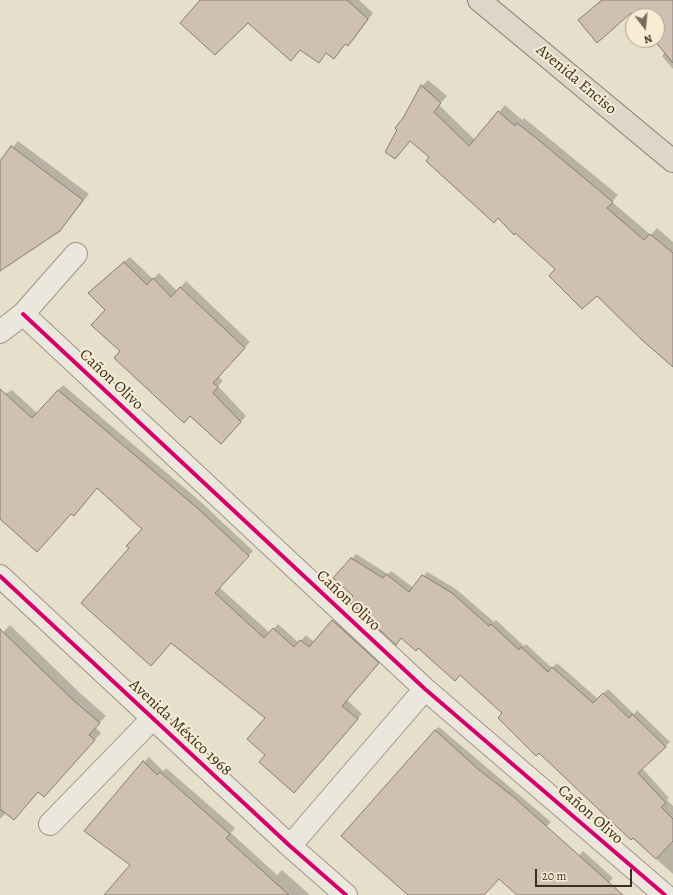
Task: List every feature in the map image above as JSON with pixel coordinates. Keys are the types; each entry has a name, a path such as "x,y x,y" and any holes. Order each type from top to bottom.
{"main road":[{"name":"Avenida Enciso","path":"479,0 673,161"}],"street":[{"path":"0,332 23,314 76,254"},
{"name":"Cañon Olivo","path":"23,314 425,689 665,895"},
{"name":"Avenida México 1968","path":"0,576 290,846 346,895"},
{"path":"290,846 425,689"},
{"path":"50,824 153,718"}],"building":[{"path":"200,0 347,0 368,19 348,46 345,44 334,59 326,53 319,63 300,50 291,61 248,23 215,55 180,23"},
{"path":"602,0 673,0 673,63 661,48 665,48 665,8 625,8 625,18 597,43 578,20"},
{"path":"421,85 441,103 434,112 469,146 498,111 515,126 517,123 535,137 613,202 607,208 644,240 650,234 673,253 673,367 642,340 597,296 582,309 549,276 555,269 515,233 514,235 498,218 494,223 426,161 429,157 410,141 395,159 385,152 397,130 395,128 403,118"},
{"path":"11,146 83,200 60,231 0,271 0,161"},
{"path":"124,262 147,285 153,278 171,297 180,287 245,348 213,383 218,387 213,393 241,422 221,444 190,416 184,423 114,358 120,351 91,325 105,310 88,293"},
{"path":"0,389 32,418 58,390 196,507 249,556 215,593 264,638 273,628 294,647 300,640 309,647 332,620 379,663 342,706 358,719 294,793 259,762 265,755 247,739 265,718 171,643 151,666 81,603 129,548 126,546 142,529 97,488 74,516 71,514 37,552 0,519"},
{"path":"351,558 383,578 386,574 409,592 422,575 452,593 489,626 491,624 519,650 521,647 548,672 552,667 593,703 603,693 629,718 632,714 666,747 638,773 666,803 661,807 673,819 673,841 656,859 633,838 631,840 539,753 536,756 498,718 502,713 460,675 455,681 418,648 416,651 401,638 396,645 349,601 353,596 333,578"},
{"path":"0,629 73,700 100,723 89,735 95,740 44,797 38,792 14,820 0,809"},
{"path":"435,730 478,769 515,798 623,895 517,895 499,879 484,895 408,895 341,836"},
{"path":"143,761 157,775 160,772 230,834 226,838 289,895 104,895 130,865 84,831"}],"cycle path":[{"path":"23,314 425,689 665,895"},
{"path":"0,576 290,846 346,895"}]}
